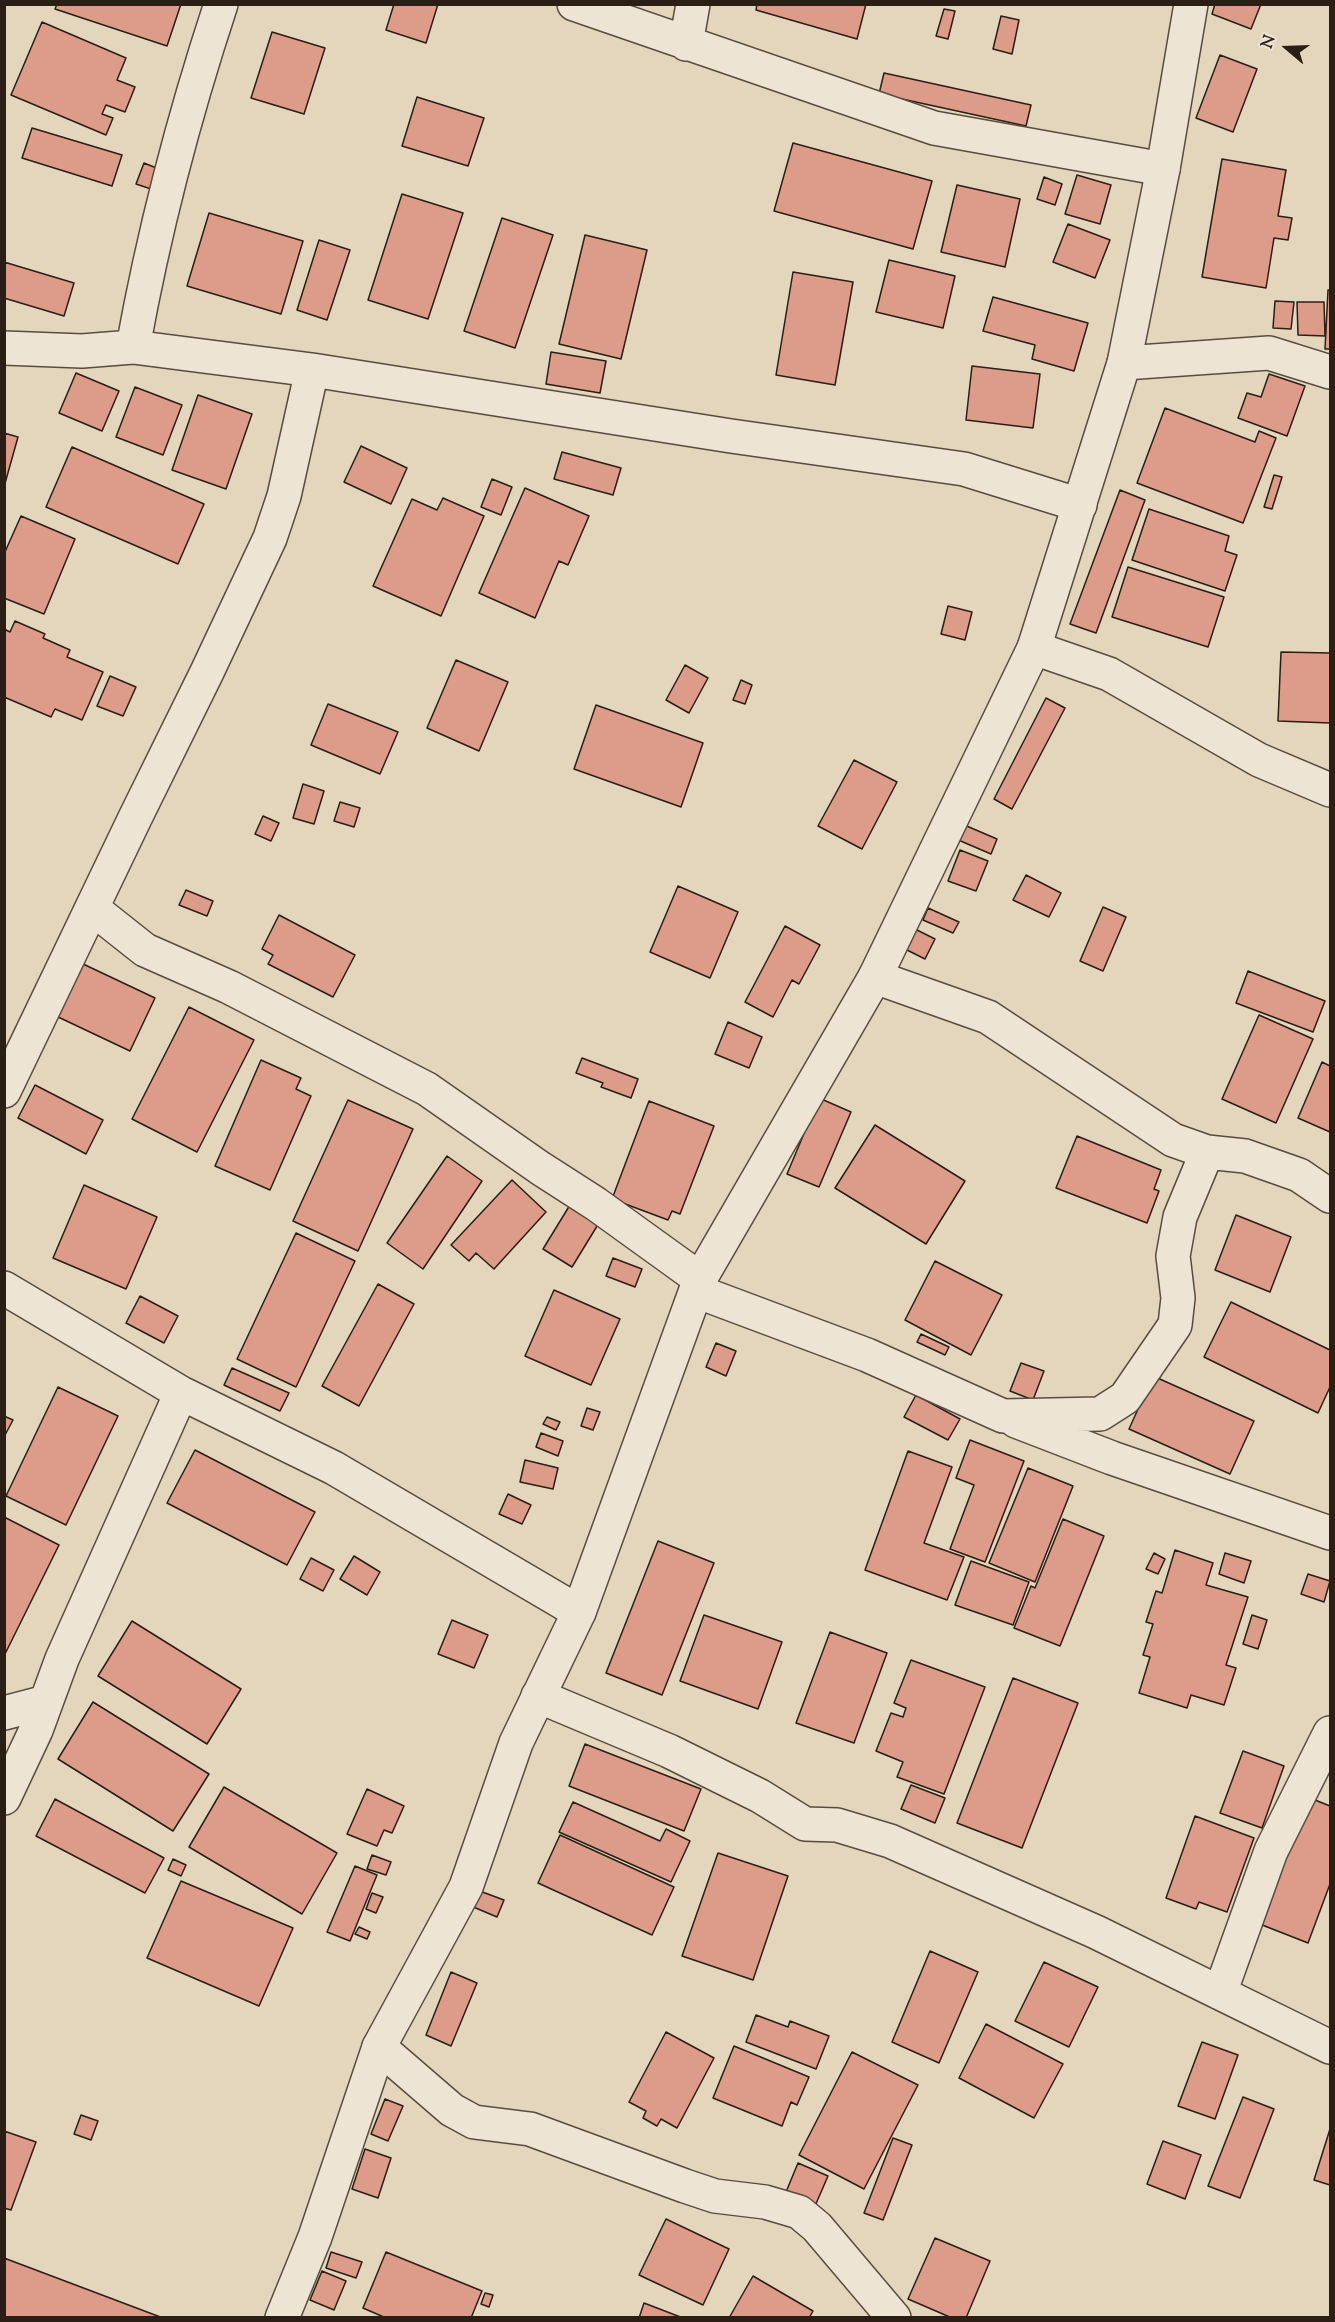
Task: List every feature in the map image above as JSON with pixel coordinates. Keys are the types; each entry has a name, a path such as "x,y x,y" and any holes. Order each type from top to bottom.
{"street":[{"path":"133,346 146,274 198,75 221,4"},
{"path":"574,4 934,128 1163,169"},
{"path":"686,44 693,4"},
{"path":"282,2318 315,2237 379,2046 466,1887 516,1743 579,1612 698,1285 875,977 1034,648 1124,363 1163,169 1191,4"},
{"path":"4,348 82,351 133,346 312,370 731,436 964,469 1080,505"},
{"path":"1124,363 1269,353 1330,372"},
{"path":"4,1091 270,538 284,496 312,370"},
{"path":"1034,648 1109,674 1259,760 1330,790"},
{"path":"92,908 145,950 229,987 427,1089 596,1204 698,1285 867,1355 1003,1416 1100,1414 1125,1398 1175,1325 1178,1298 1173,1256 1180,1217 1208,1152"},
{"path":"875,977 988,1017 1173,1140 1208,1152 1245,1156 1278,1167 1299,1175 1330,1196"},
{"path":"4,1288 180,1392 334,1468 579,1612"},
{"path":"4,1798 25,1754 62,1659 180,1392"},
{"path":"981,1407 1112,1458 1330,1533"},
{"path":"538,1696 669,1751 759,1796 805,1824 837,1825 890,1841 1096,1932 1330,2047"},
{"path":"25,1754 4,1715 46,1702"},
{"path":"1220,1993 1270,1851 1330,1733"},
{"path":"379,2046 452,2110 474,2122 530,2129 715,2196 765,2202 799,2211 817,2227 894,2318"}],"building":[{"path":"57,4 181,4 167,46 55,9"},
{"path":"394,4 438,4 426,43 386,30"},
{"path":"757,4 866,4 857,39 756,10"},
{"path":"1215,4 1261,4 1251,29 1212,14"},
{"path":"944,9 955,11 948,39 936,36"},
{"path":"1001,16 1019,20 1012,54 993,49"},
{"path":"42,22 126,58 117,80 135,87 125,112 106,105 102,114 113,118 106,135 11,95"},
{"path":"272,32 325,48 304,114 251,98"},
{"path":"1220,55 1257,69 1233,132 1196,118"},
{"path":"884,73 1031,105 1026,126 879,94"},
{"path":"417,97 484,118 468,166 402,146"},
{"path":"32,128 122,155 112,186 22,158"},
{"path":"793,143 932,181 913,249 774,211"},
{"path":"1222,159 1286,170 1278,216 1292,218 1288,240 1274,238 1266,288 1202,277"},
{"path":"144,163 159,169 151,189 136,184"},
{"path":"1077,175 1111,185 1100,224 1065,214"},
{"path":"1044,177 1062,184 1055,205 1037,199"},
{"path":"957,185 1020,199 1005,267 941,252"},
{"path":"402,194 463,213 428,319 368,300"},
{"path":"209,213 303,241 281,314 187,286"},
{"path":"502,218 553,235 515,348 464,331"},
{"path":"1068,224 1110,240 1095,278 1053,262"},
{"path":"585,235 647,250 621,359 559,344"},
{"path":"319,240 350,250 327,320 297,310"},
{"path":"889,260 955,276 943,328 876,312"},
{"path":"4,262 74,283 64,316 4,298"},
{"path":"793,272 853,282 835,385 776,375"},
{"path":"1328,290 1330,290 1330,349 1325,349"},
{"path":"993,297 1088,323 1074,371 1032,359 1035,345 983,331"},
{"path":"1275,301 1294,302 1291,329 1273,328"},
{"path":"1297,302 1324,302 1325,336 1298,335"},
{"path":"551,352 606,361 600,393 546,384"},
{"path":"972,366 1040,374 1033,428 966,420"},
{"path":"76,373 119,391 102,431 59,413"},
{"path":"1269,374 1305,386 1287,436 1238,418 1247,393 1261,397"},
{"path":"135,387 182,405 163,455 116,437"},
{"path":"198,395 252,414 226,489 172,470"},
{"path":"1165,408 1255,442 1259,431 1276,438 1243,523 1137,483"},
{"path":"4,433 18,437 4,487"},
{"path":"361,446 407,468 391,504 344,482"},
{"path":"72,447 204,504 178,564 46,507"},
{"path":"562,452 621,468 613,495 554,479"},
{"path":"1274,475 1282,477 1272,509 1264,507"},
{"path":"492,479 512,487 501,515 481,507"},
{"path":"525,488 589,516 568,565 559,561 535,618 479,593"},
{"path":"1120,490 1145,500 1096,633 1070,624"},
{"path":"443,498 484,516 441,616 373,586 412,499 437,510"},
{"path":"1149,509 1229,536 1225,551 1237,555 1225,591 1132,560"},
{"path":"21,516 75,539 44,614 4,598 4,554"},
{"path":"1128,567 1224,597 1208,647 1112,617"},
{"path":"948,606 972,612 965,640 941,634"},
{"path":"15,621 45,634 43,638 70,650 67,657 103,672 82,720 55,709 51,717 4,697 4,629 10,632"},
{"path":"1281,652 1330,653 1330,723 1278,721"},
{"path":"456,660 508,682 479,751 427,728"},
{"path":"685,665 708,678 689,713 666,700"},
{"path":"110,676 136,687 123,716 97,706"},
{"path":"741,680 752,685 745,704 733,700"},
{"path":"1046,698 1065,708 1012,809 994,799"},
{"path":"328,704 398,732 380,774 311,745"},
{"path":"596,705 703,743 681,807 574,769"},
{"path":"854,760 897,782 862,849 818,826"},
{"path":"303,784 324,791 314,824 293,818"},
{"path":"340,802 360,808 354,827 334,821"},
{"path":"263,816 279,823 271,841 255,834"},
{"path":"962,824 997,839 991,854 956,839"},
{"path":"960,850 988,861 976,891 948,881"},
{"path":"1026,875 1061,893 1049,917 1013,900"},
{"path":"678,886 738,912 710,978 650,952"},
{"path":"186,890 213,901 207,916 179,905"},
{"path":"1103,907 1126,917 1103,971 1080,961"},
{"path":"928,908 959,922 953,933 923,920"},
{"path":"279,915 355,955 333,997 268,964 273,955 262,949"},
{"path":"785,926 820,945 799,984 792,980 773,1017 745,1002"},
{"path":"909,926 935,939 925,959 899,946"},
{"path":"81,963 155,998 130,1051 56,1016"},
{"path":"1248,971 1325,1001 1313,1032 1236,1003"},
{"path":"189,1007 254,1040 197,1152 132,1119"},
{"path":"1259,1015 1313,1039 1276,1123 1222,1099"},
{"path":"728,1022 762,1037 749,1068 715,1054"},
{"path":"582,1058 638,1079 631,1098 601,1087 603,1083 576,1073"},
{"path":"261,1060 301,1078 296,1089 311,1096 270,1190 215,1166"},
{"path":"1322,1062 1330,1066 1330,1132 1298,1118"},
{"path":"35,1085 103,1120 86,1154 18,1118"},
{"path":"819,1098 851,1112 819,1187 787,1174"},
{"path":"348,1100 413,1129 358,1251 293,1221"},
{"path":"649,1101 714,1126 680,1214 672,1211 668,1220 612,1199"},
{"path":"875,1125 965,1181 926,1244 835,1188"},
{"path":"1077,1136 1161,1170 1154,1189 1159,1191 1147,1223 1056,1188"},
{"path":"447,1156 482,1181 423,1269 387,1243"},
{"path":"512,1180 546,1212 494,1269 476,1253 469,1261 451,1245"},
{"path":"84,1185 157,1217 126,1289 53,1258"},
{"path":"573,1200 602,1218 572,1267 543,1249"},
{"path":"1236,1215 1291,1237 1270,1292 1215,1270"},
{"path":"296,1233 355,1261 296,1387 237,1359"},
{"path":"613,1258 642,1269 635,1287 606,1276"},
{"path":"935,1261 1002,1295 971,1355 905,1320"},
{"path":"378,1284 414,1304 359,1406 322,1386"},
{"path":"554,1290 620,1319 591,1385 525,1356"},
{"path":"140,1296 178,1316 164,1343 126,1323"},
{"path":"1231,1302 1330,1350 1330,1387 1318,1413 1204,1357"},
{"path":"921,1334 949,1347 945,1355 917,1342"},
{"path":"716,1343 736,1351 726,1376 706,1367"},
{"path":"1021,1363 1044,1371 1033,1400 1010,1391"},
{"path":"232,1368 289,1393 280,1411 224,1385"},
{"path":"1153,1376 1254,1421 1230,1474 1129,1429"},
{"path":"58,1387 118,1416 66,1525 6,1496"},
{"path":"916,1395 960,1419 948,1440 904,1417"},
{"path":"587,1408 600,1412 593,1430 581,1426"},
{"path":"4,1416 13,1420 4,1437"},
{"path":"547,1417 560,1422 556,1430 543,1424"},
{"path":"541,1433 563,1441 558,1456 536,1447"},
{"path":"970,1440 1024,1461 985,1562 950,1549 974,1485 956,1478"},
{"path":"195,1450 315,1512 287,1565 167,1503"},
{"path":"908,1451 952,1467 924,1543 964,1557 947,1600 865,1570"},
{"path":"525,1460 558,1468 553,1489 520,1482"},
{"path":"1028,1468 1073,1486 1035,1582 989,1563"},
{"path":"508,1494 531,1505 522,1524 499,1514"},
{"path":"4,1517 59,1545 4,1656"},
{"path":"1063,1519 1104,1536 1060,1646 1014,1628 1031,1586 1035,1588"},
{"path":"658,1541 714,1563 662,1695 606,1673"},
{"path":"1175,1550 1213,1563 1206,1585 1248,1597 1226,1665 1236,1668 1224,1705 1191,1695 1187,1708 1139,1693 1150,1657 1143,1655 1153,1624 1146,1622 1156,1591 1162,1593"},
{"path":"1154,1553 1165,1559 1158,1574 1146,1569"},
{"path":"1225,1553 1251,1561 1244,1583 1219,1574"},
{"path":"354,1556 380,1572 367,1595 340,1579"},
{"path":"311,1558 334,1570 323,1591 300,1579"},
{"path":"971,1561 1029,1582 1013,1625 955,1605"},
{"path":"1308,1574 1330,1581 1324,1602 1301,1594"},
{"path":"704,1615 782,1642 758,1709 680,1681"},
{"path":"1252,1615 1267,1620 1258,1649 1243,1644"},
{"path":"452,1620 488,1635 474,1668 438,1654"},
{"path":"132,1621 241,1689 207,1744 98,1676"},
{"path":"830,1632 887,1653 854,1743 796,1723"},
{"path":"911,1660 985,1687 944,1794 897,1777 903,1762 876,1751 891,1713 903,1717 906,1708 894,1703"},
{"path":"1013,1678 1078,1703 1022,1848 957,1823"},
{"path":"93,1702 209,1774 173,1831 58,1759"},
{"path":"585,1744 701,1789 684,1831 569,1786"},
{"path":"1243,1751 1284,1766 1262,1828 1220,1813"},
{"path":"911,1785 945,1798 935,1823 901,1809"},
{"path":"224,1787 337,1853 302,1914 189,1847"},
{"path":"367,1789 404,1806 392,1833 384,1830 377,1846 347,1834"},
{"path":"1300,1794 1330,1806 1330,1884 1308,1943 1252,1921"},
{"path":"55,1799 164,1858 145,1893 36,1836"},
{"path":"573,1802 660,1841 666,1829 690,1841 671,1882 559,1832"},
{"path":"1195,1816 1254,1838 1227,1912 1199,1902 1196,1909 1166,1898"},
{"path":"560,1835 674,1887 652,1935 538,1883"},
{"path":"718,1853 788,1876 753,1980 682,1956"},
{"path":"372,1855 391,1862 386,1875 367,1869"},
{"path":"173,1859 186,1865 181,1876 168,1870"},
{"path":"355,1866 377,1875 350,1941 327,1932"},
{"path":"181,1881 293,1928 259,2006 147,1958"},
{"path":"477,1890 504,1900 497,1917 471,1906"},
{"path":"372,1893 383,1897 376,1913 366,1909"},
{"path":"359,1927 370,1932 367,1939 355,1934"},
{"path":"930,1951 978,1972 939,2063 892,2042"},
{"path":"1044,1962 1098,1987 1069,2047 1015,2021"},
{"path":"451,1972 477,1983 451,2046 426,2035"},
{"path":"756,2015 788,2027 790,2021 829,2036 816,2069 746,2042"},
{"path":"986,2024 1063,2064 1034,2118 959,2078"},
{"path":"666,2032 714,2058 677,2128 661,2119 657,2126 643,2118 646,2111 629,2102"},
{"path":"1202,2042 1238,2055 1215,2119 1178,2106"},
{"path":"734,2046 809,2077 797,2105 791,2102 782,2126 713,2098"},
{"path":"852,2052 918,2085 864,2189 799,2155"},
{"path":"1243,2097 1274,2109 1240,2198 1208,2186"},
{"path":"385,2099 403,2106 388,2141 371,2134"},
{"path":"81,2115 98,2121 91,2140 74,2134"},
{"path":"1330,2129 1330,2185 1314,2180"},
{"path":"4,2131 36,2142 11,2210 4,2208"},
{"path":"893,2138 912,2145 883,2220 864,2213"},
{"path":"1163,2141 1201,2155 1185,2199 1147,2184"},
{"path":"365,2149 391,2158 378,2198 352,2189"},
{"path":"798,2163 828,2176 815,2206 786,2192"},
{"path":"666,2219 729,2249 703,2305 639,2275"},
{"path":"935,2238 990,2261 966,2318 952,2318 908,2299"},
{"path":"331,2252 362,2262 356,2278 326,2268"},
{"path":"386,2252 482,2291 471,2318 386,2318 363,2308"},
{"path":"4,2258 163,2318 4,2318"},
{"path":"322,2271 346,2281 334,2310 310,2300"},
{"path":"753,2276 813,2311 809,2318 729,2318"},
{"path":"485,2293 493,2295 489,2307 481,2304"},
{"path":"644,2303 683,2318 639,2318"}]}
